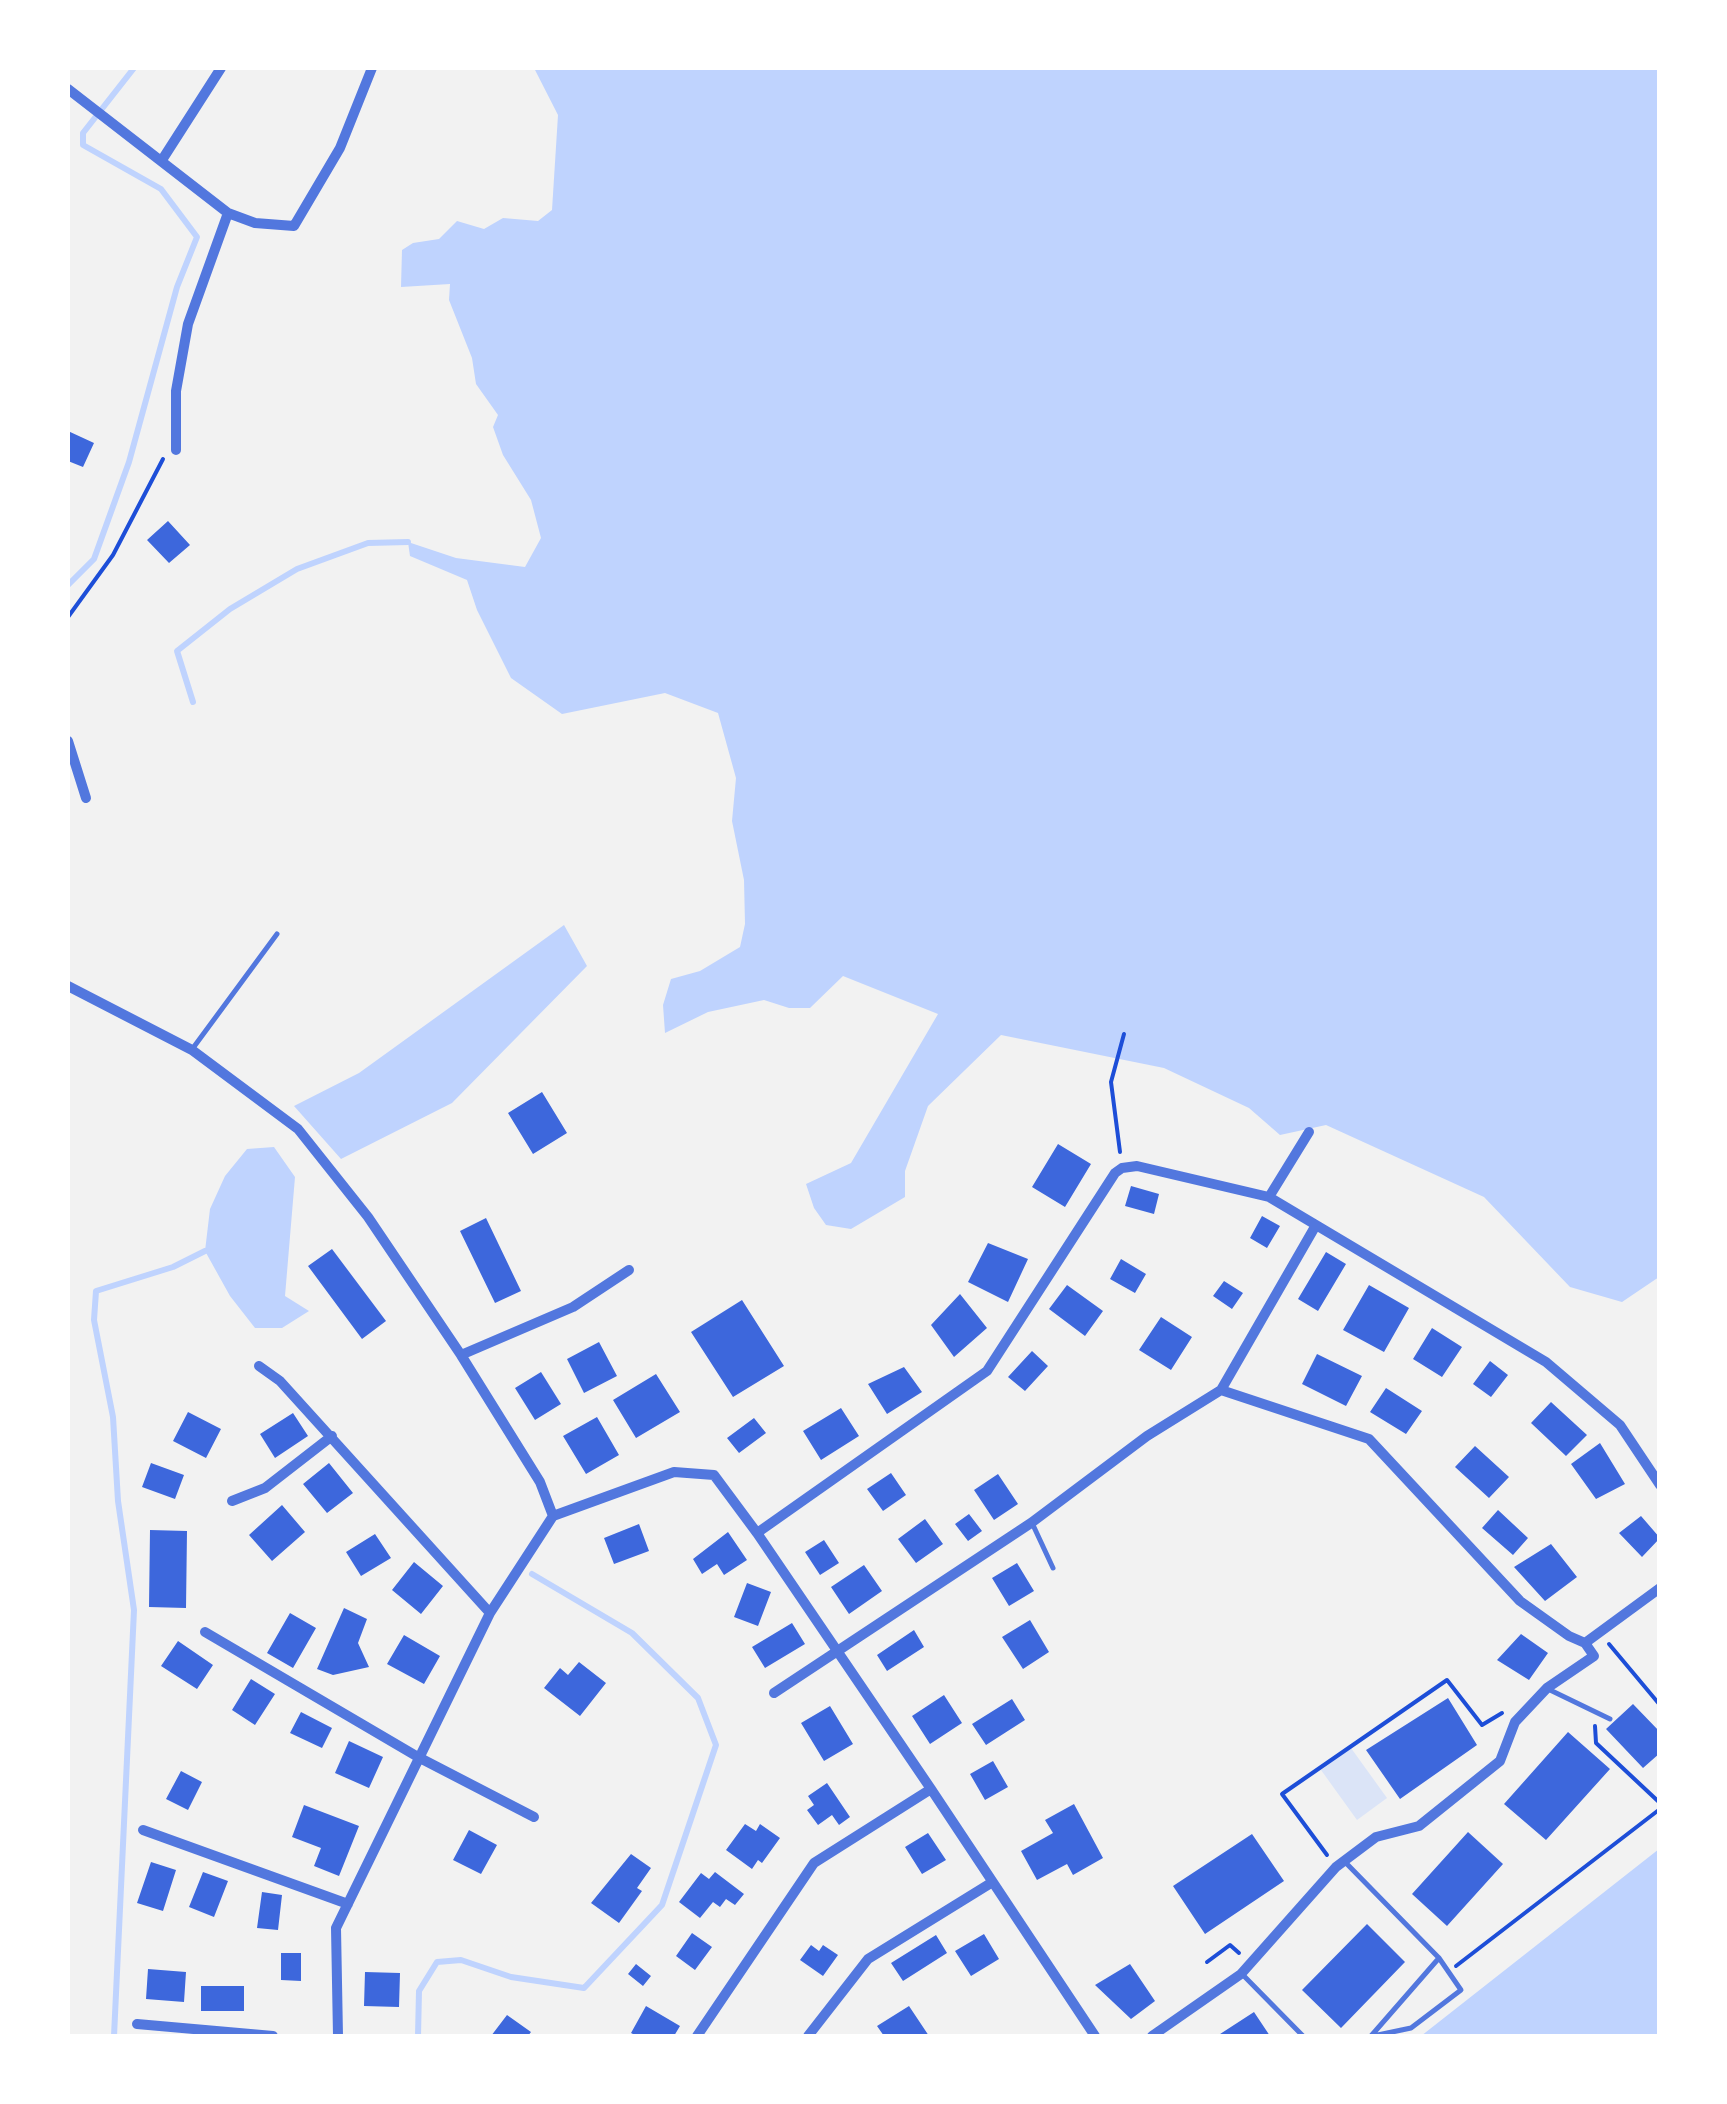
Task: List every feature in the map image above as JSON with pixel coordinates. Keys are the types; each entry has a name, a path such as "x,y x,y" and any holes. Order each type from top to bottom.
{"street":[{"path":"162,160 221,68"},
{"path":"68,89 228,213 254,223 294,226 340,148 372,68"},
{"path":"176,450 176,391 188,324 228,213"},
{"path":"68,741 86,798"},
{"path":"68,986 192,1050 298,1129 368,1218 461,1354 540,1482 553,1516"},
{"path":"1269,1197 1309,1132"},
{"path":"757,1533 987,1370 1115,1173 1137,1166 1269,1197 1546,1362 1620,1425 1660,1485"},
{"path":"774,1693 1031,1523 1147,1436 1221,1390 1316,1225"},
{"path":"461,1354 573,1307 629,1270"},
{"path":"259,1366 280,1380 490,1613"},
{"path":"1152,2036 1242,1974 1340,1864 1376,1836 1419,1826 1500,1761 1515,1722 1547,1688 1594,1656 1585,1643 1520,1601 1369,1439 1221,1390"},
{"path":"232,1502 266,1488 332,1436"},
{"path":"338,2036 336,1928 490,1613 553,1516 674,1472 714,1475 932,1789 1096,2036"},
{"path":"1585,1643 1660,1588"},
{"path":"205,1632 418,1756 534,1816"},
{"path":"698,2036 814,1863 932,1789"},
{"path":"143,1830 348,1904"},
{"path":"814,2034 868,1959 992,1882"},
{"path":"137,2024 273,2036"}],"lane":[{"path":"192,1050 276,934"},
{"path":"1031,1523 1053,1568"},
{"path":"1547,1688 1610,1720"},
{"path":"1340,1864 1438,1958 1461,1990 1412,2028 1372,2036"},
{"path":"1372,2036 1438,1958"},
{"path":"1242,1974 1302,2036"}],"path":[{"path":"68,617 112,555 164,455 176,450"},
{"path":"1122,1168 1111,1082 1124,1034"},
{"path":"1600,1632 1660,1704"},
{"path":"1340,1864 1282,1794 1447,1680 1482,1724 1502,1713 1515,1722"},
{"path":"1448,1972 1660,1806 1596,1743 1593,1730"},
{"path":"1207,1962 1230,1945 1250,1964"}],"shaded area":[{"path":"1351,1748 1387,1798 1357,1820 1321,1770"}],"water":[{"path":"534,68 1659,68 1659,1277 1622,1302 1570,1287 1484,1197 1326,1125 1280,1135 1249,1108 1164,1068 1001,1035 928,1106 905,1171 905,1197 851,1229 826,1225 814,1208 806,1184 851,1163 938,1014 843,976 810,1008 789,1008 764,1000 708,1012 665,1033 663,1005 671,979 700,971 740,947 745,924 744,880 732,821 736,778 718,713 665,693 562,714 511,678 477,610 467,580 410,556 408,542 456,558 525,567 541,538 531,500 503,455 493,427 498,415 476,384 472,358 449,300 450,284 401,287 402,250 413,243 439,239 457,221 484,229 503,218 538,221 552,210 558,115"},
{"path":"564,925 587,966 452,1103 341,1159 294,1106 359,1073"},
{"path":"274,1147 295,1177 285,1296 309,1311 282,1328 255,1328 230,1296 205,1251 210,1209 225,1176 247,1149"},
{"path":"1659,1849 1659,2036 1421,2036"}],"building":[{"path":"68,431 94,443 83,467 68,461"},
{"path":"168,521 190,545 169,563 147,540"},
{"path":"542,1092 567,1133 533,1154 508,1113"},
{"path":"1058,1144 1091,1164 1065,1207 1032,1187"},
{"path":"1131,1186 1159,1194 1154,1214 1125,1206"},
{"path":"1262,1216 1280,1226 1267,1248 1250,1238"},
{"path":"486,1218 521,1291 495,1303 460,1231"},
{"path":"988,1243 1028,1259 1008,1302 968,1282"},
{"path":"332,1249 386,1321 362,1339 308,1266"},
{"path":"1326,1252 1346,1264 1318,1311 1298,1299"},
{"path":"1121,1259 1146,1274 1135,1293 1110,1279"},
{"path":"1224,1281 1243,1293 1232,1309 1213,1296"},
{"path":"1067,1285 1103,1311 1085,1336 1049,1309"},
{"path":"1369,1285 1409,1308 1384,1352 1343,1330"},
{"path":"960,1294 987,1328 954,1357 931,1325"},
{"path":"742,1300 784,1366 733,1397 691,1332"},
{"path":"1161,1317 1192,1337 1171,1370 1139,1350"},
{"path":"1432,1328 1462,1347 1442,1377 1413,1359"},
{"path":"599,1342 617,1376 584,1393 567,1359"},
{"path":"1032,1351 1048,1366 1025,1391 1008,1377"},
{"path":"1317,1354 1362,1376 1346,1406 1302,1384"},
{"path":"1490,1361 1508,1375 1491,1397 1473,1384"},
{"path":"904,1367 922,1392 887,1414 868,1384"},
{"path":"541,1372 561,1404 535,1420 515,1388"},
{"path":"656,1374 680,1412 636,1438 613,1400"},
{"path":"1386,1388 1422,1411 1406,1434 1370,1412"},
{"path":"1551,1402 1587,1435 1566,1456 1531,1423"},
{"path":"841,1408 859,1436 821,1460 803,1431"},
{"path":"188,1412 221,1429 206,1458 173,1441"},
{"path":"293,1413 308,1436 275,1458 260,1434"},
{"path":"597,1417 619,1455 586,1474 563,1436"},
{"path":"754,1418 766,1433 739,1453 727,1438"},
{"path":"1600,1443 1625,1484 1596,1499 1571,1464"},
{"path":"1475,1446 1509,1477 1489,1498 1455,1467"},
{"path":"151,1463 184,1475 175,1499 142,1487"},
{"path":"329,1463 353,1493 327,1513 303,1484"},
{"path":"891,1473 906,1495 883,1511 867,1489"},
{"path":"998,1474 1018,1504 994,1520 974,1490"},
{"path":"282,1505 305,1532 272,1561 249,1535"},
{"path":"1498,1510 1528,1538 1513,1555 1482,1528"},
{"path":"969,1514 982,1531 968,1541 955,1524"},
{"path":"1641,1516 1660,1538 1642,1557 1619,1533"},
{"path":"925,1519 943,1544 916,1563 898,1539"},
{"path":"639,1524 649,1551 614,1564 604,1538"},
{"path":"150,1530 187,1531 186,1608 149,1607"},
{"path":"728,1532 747,1560 724,1575 717,1564 702,1574 693,1559"},
{"path":"375,1534 391,1558 361,1576 346,1552"},
{"path":"824,1540 839,1563 820,1575 805,1552"},
{"path":"1551,1544 1577,1577 1545,1601 1514,1567"},
{"path":"414,1562 443,1586 421,1614 392,1590"},
{"path":"1017,1563 1034,1591 1009,1606 992,1578"},
{"path":"864,1565 882,1591 849,1614 831,1587"},
{"path":"747,1583 771,1592 758,1626 734,1617"},
{"path":"344,1608 367,1619 358,1643 369,1667 333,1675 317,1669"},
{"path":"290,1613 316,1628 293,1668 267,1653"},
{"path":"1030,1620 1049,1652 1023,1669 1002,1637"},
{"path":"792,1623 805,1644 765,1668 752,1647"},
{"path":"914,1630 924,1647 887,1671 877,1655"},
{"path":"1521,1634 1548,1653 1529,1680 1497,1660"},
{"path":"404,1635 440,1656 424,1684 387,1664"},
{"path":"178,1641 213,1665 197,1689 161,1666"},
{"path":"579,1662 606,1683 580,1716 544,1688 560,1668 568,1675"},
{"path":"251,1679 275,1694 255,1725 232,1710"},
{"path":"944,1695 962,1723 930,1744 912,1716"},
{"path":"1448,1698 1477,1745 1400,1799 1366,1750"},
{"path":"1012,1699 1025,1720 986,1745 972,1724"},
{"path":"1633,1704 1660,1732 1660,1753 1643,1768 1606,1729"},
{"path":"830,1706 853,1744 824,1761 801,1723"},
{"path":"301,1712 332,1728 322,1748 290,1733"},
{"path":"1568,1732 1610,1769 1546,1840 1504,1804"},
{"path":"349,1741 383,1757 369,1788 335,1773"},
{"path":"993,1761 1008,1787 985,1800 970,1774"},
{"path":"181,1771 202,1782 188,1810 166,1799"},
{"path":"827,1783 850,1817 839,1825 832,1815 818,1825 807,1810 814,1805 808,1796"},
{"path":"1074,1804 1103,1858 1073,1875 1067,1864 1037,1880 1021,1851 1053,1833 1045,1820"},
{"path":"304,1805 359,1826 339,1876 314,1866 321,1848 292,1837"},
{"path":"745,1824 756,1831 760,1824 780,1838 762,1863 758,1860 752,1869 726,1850"},
{"path":"469,1830 497,1845 481,1874 453,1860"},
{"path":"1468,1832 1503,1864 1447,1926 1412,1894"},
{"path":"928,1833 946,1860 922,1874 905,1847"},
{"path":"1252,1834 1284,1881 1205,1934 1173,1886"},
{"path":"631,1854 651,1868 637,1888 642,1891 619,1923 591,1903"},
{"path":"151,1862 176,1870 163,1911 137,1903"},
{"path":"203,1872 228,1881 214,1917 189,1907"},
{"path":"715,1872 744,1894 735,1905 726,1899 720,1907 713,1902 700,1918 679,1902 701,1873 709,1879"},
{"path":"262,1892 282,1895 278,1930 257,1928"},
{"path":"1367,1924 1405,1962 1341,2028 1302,1990"},
{"path":"692,1933 712,1947 695,1970 676,1956"},
{"path":"984,1934 999,1959 971,1976 955,1951"},
{"path":"936,1935 947,1953 903,1981 891,1963"},
{"path":"811,1945 819,1951 823,1945 838,1955 823,1976 800,1960"},
{"path":"281,1953 301,1953 301,1981 281,1980"},
{"path":"636,1964 651,1976 643,1986 628,1974"},
{"path":"1130,1964 1155,2001 1131,2019 1095,1985"},
{"path":"148,1969 186,1972 184,2002 146,1999"},
{"path":"365,1972 400,1973 399,2007 364,2006"},
{"path":"201,1986 244,1986 244,2011 201,2011"},
{"path":"646,2006 680,2026 674,2036 631,2033"},
{"path":"909,2006 929,2036 884,2036 877,2026"},
{"path":"1254,2012 1270,2036 1217,2036"},
{"path":"507,2015 531,2032 528,2036 491,2036"}],"waterway":[{"path":"68,585 94,559 129,462 177,287 197,237 161,189 83,145 83,133 134,68"},
{"path":"193,702 177,651 230,609 297,569 368,543 408,542"},
{"path":"114,2036 134,1610 118,1501 113,1417 94,1320 96,1291 173,1267 205,1251"},
{"path":"418,2036 419,1991 437,1962 461,1960 511,1977 584,1988 662,1905 716,1745 698,1698 632,1633 532,1574"}]}
